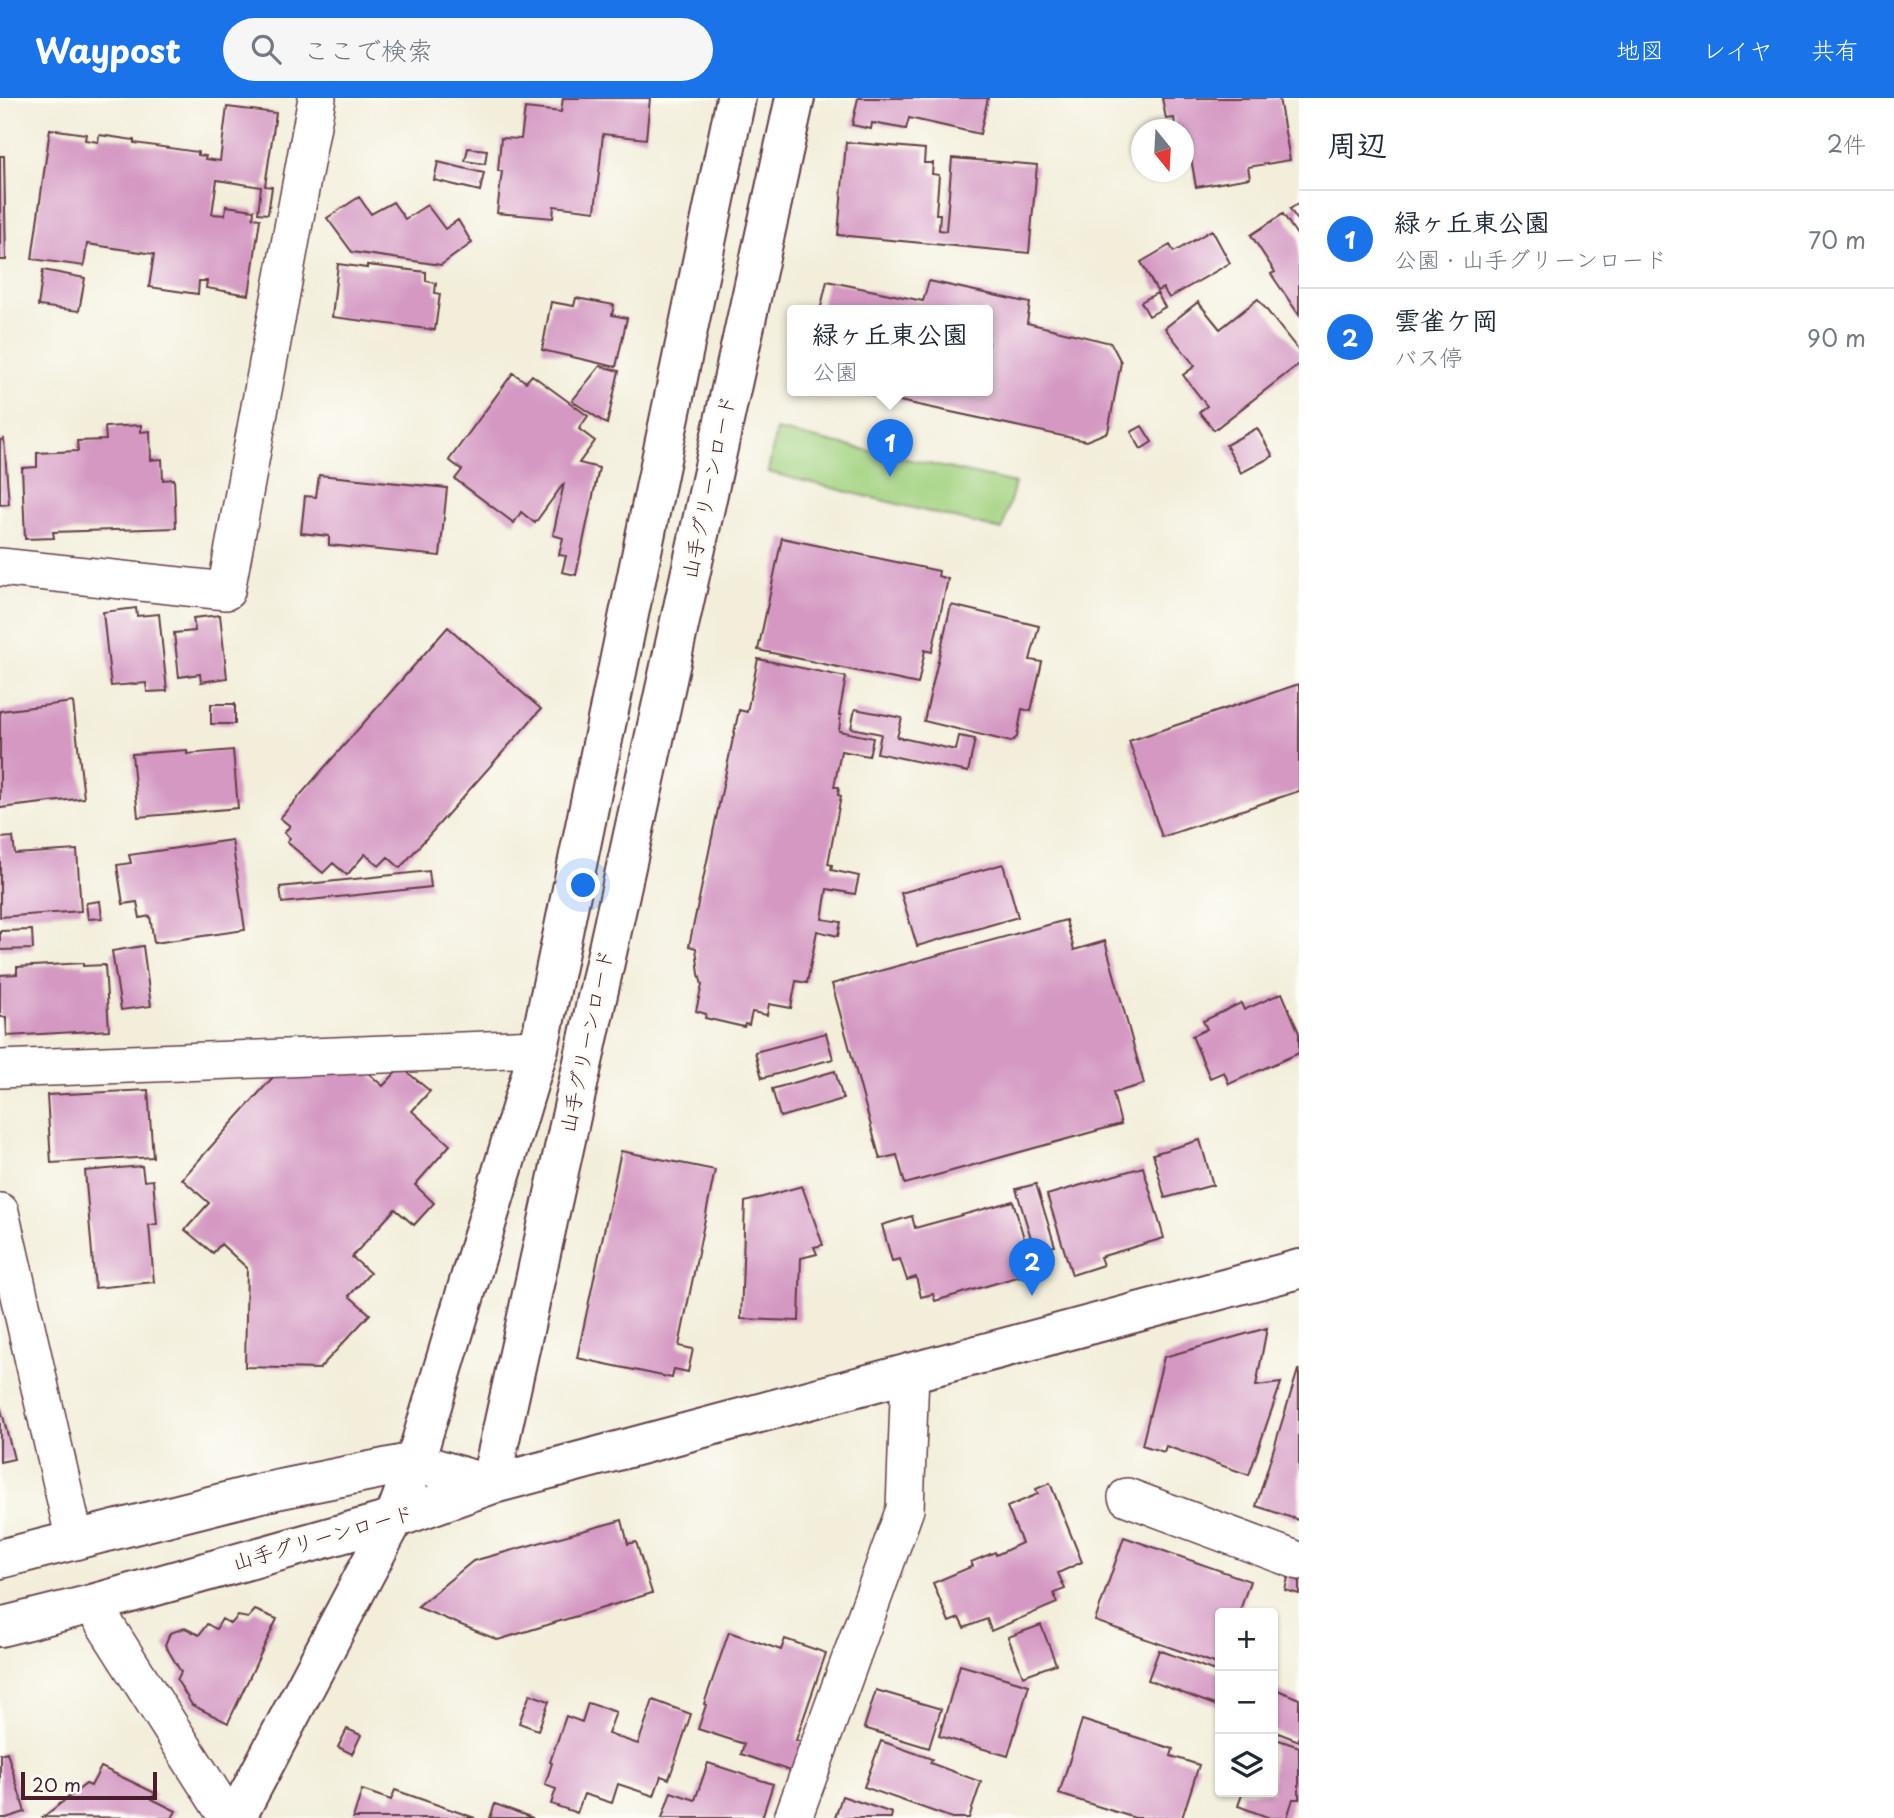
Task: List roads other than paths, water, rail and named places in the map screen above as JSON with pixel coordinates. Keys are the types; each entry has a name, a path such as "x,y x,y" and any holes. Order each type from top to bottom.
{"street":[{"path":"0,567 226,591 317,98"},
{"path":"236,1818 394,1519 415,1462 539,1048 736,98"},
{"name":"山手グリーンロード","path":"0,1627 92,1604 394,1519 490,1485 795,98"},
{"path":"0,1069 539,1048"},
{"path":"0,1212 75,1541"},
{"path":"0,1559 261,1493 415,1462 490,1485 1299,1269"},
{"path":"793,1818 905,1509 909,1372"},
{"path":"1127,1497 1299,1562"},
{"path":"92,1604 228,1818"}],"place":[{"name":"緑ヶ丘東公園","path":"890,477"},
{"name":"雲雀ケ岡","path":"1032,1296"}]}
